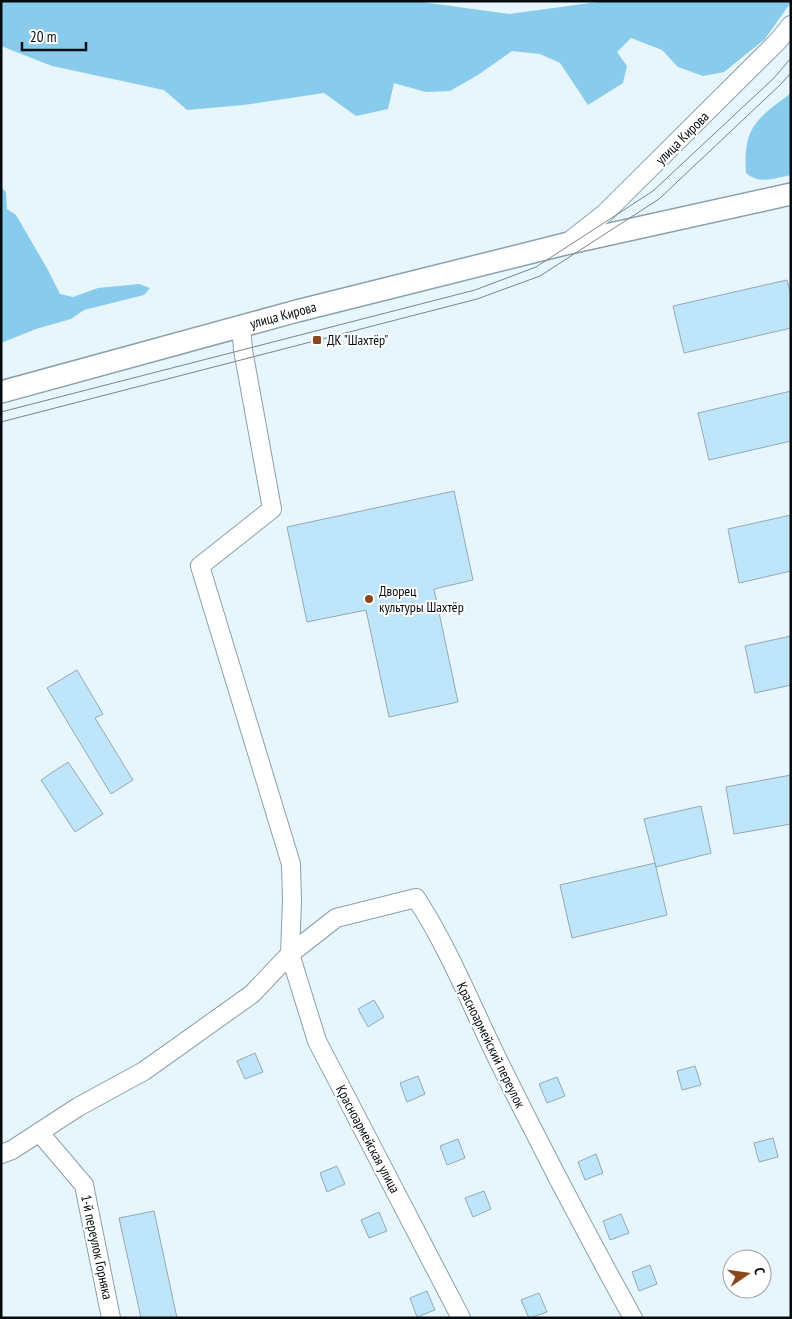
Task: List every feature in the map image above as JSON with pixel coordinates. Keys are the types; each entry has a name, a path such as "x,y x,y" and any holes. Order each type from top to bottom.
{"street":[{"name":"улица Кирова","path":"565,244 612,207 778,41 791,25"},
{"name":"улица Кирова","path":"1,392 242,326 565,244 791,194"},
{"name":"Красноармейская улица","path":"242,326 243,350 272,509 200,566 291,864 290,954 317,1041 461,1318"},
{"name":"Красноармейский переулок","path":"290,954 336,918 416,898 432,922 501,1066 573,1209 633,1318"},
{"path":"1,1154 12,1150 78,1106 144,1071 252,994 290,954"},
{"name":"1-й переулок Горняка","path":"39,1132 84,1185 111,1318"}],"shaded area":[{"path":"1,1 415,1 509,14 605,1 791,2 765,39 724,72 703,76 678,67 662,50 631,38 617,52 627,66 623,83 588,105 560,63 540,54 512,51 478,75 450,91 426,92 394,83 388,109 356,116 324,93 244,105 187,110 164,90 52,66 1,46"},
{"path":"791,93 791,175 767,180 751,177 746,173 747,144 750,134 761,117"},
{"path":"1,187 6,192 7,209 16,215 60,294 73,297 98,288 139,284 150,288 144,295 84,310 71,319 36,329 1,343"}],"building":[{"path":"787,280 791,294 791,328 684,353 673,306"},
{"path":"791,391 791,441 709,460 698,413"},
{"name":"Дворец культуры Шахтёр","path":"454,491 473,580 434,589 458,702 389,717 366,610 307,622 287,527"},
{"path":"791,515 791,571 739,583 728,529"},
{"path":"791,636 791,685 755,693 745,646"},
{"path":"77,670 103,714 95,718 133,780 111,794 47,688"},
{"path":"68,762 103,814 75,832 41,780"},
{"path":"791,775 791,824 734,834 726,787"},
{"path":"701,806 711,853 656,867 644,819"},
{"path":"655,863 667,915 572,938 560,885"},
{"path":"374,1000 384,1017 368,1027 358,1009"},
{"path":"255,1053 263,1072 245,1079 237,1061"},
{"path":"695,1066 701,1085 682,1090 677,1071"},
{"path":"418,1076 425,1094 407,1102 400,1083"},
{"path":"557,1077 565,1096 547,1103 539,1084"},
{"path":"773,1138 778,1157 759,1162 754,1143"},
{"path":"458,1139 465,1158 447,1165 440,1146"},
{"path":"596,1154 603,1173 585,1180 578,1162"},
{"path":"337,1166 345,1184 327,1192 320,1173"},
{"path":"484,1191 491,1209 473,1217 465,1198"},
{"path":"154,1211 177,1318 141,1318 119,1218"},
{"path":"379,1212 387,1231 369,1238 361,1220"},
{"path":"621,1214 629,1233 610,1240 603,1221"},
{"path":"650,1265 657,1284 639,1291 632,1272"},
{"path":"427,1291 435,1310 417,1317 410,1298"},
{"path":"539,1293 547,1312 529,1318 521,1300"}],"tram line":[{"path":"1,412 475,290 536,267 653,191 774,78 791,58"},
{"path":"1,422 477,299 540,276 659,199 791,73"}],"place":[{"name":"ДК \"Шахтёр\"","path":"317,340"},
{"name":"Дворец культуры Шахтёр","path":"369,599"}]}
